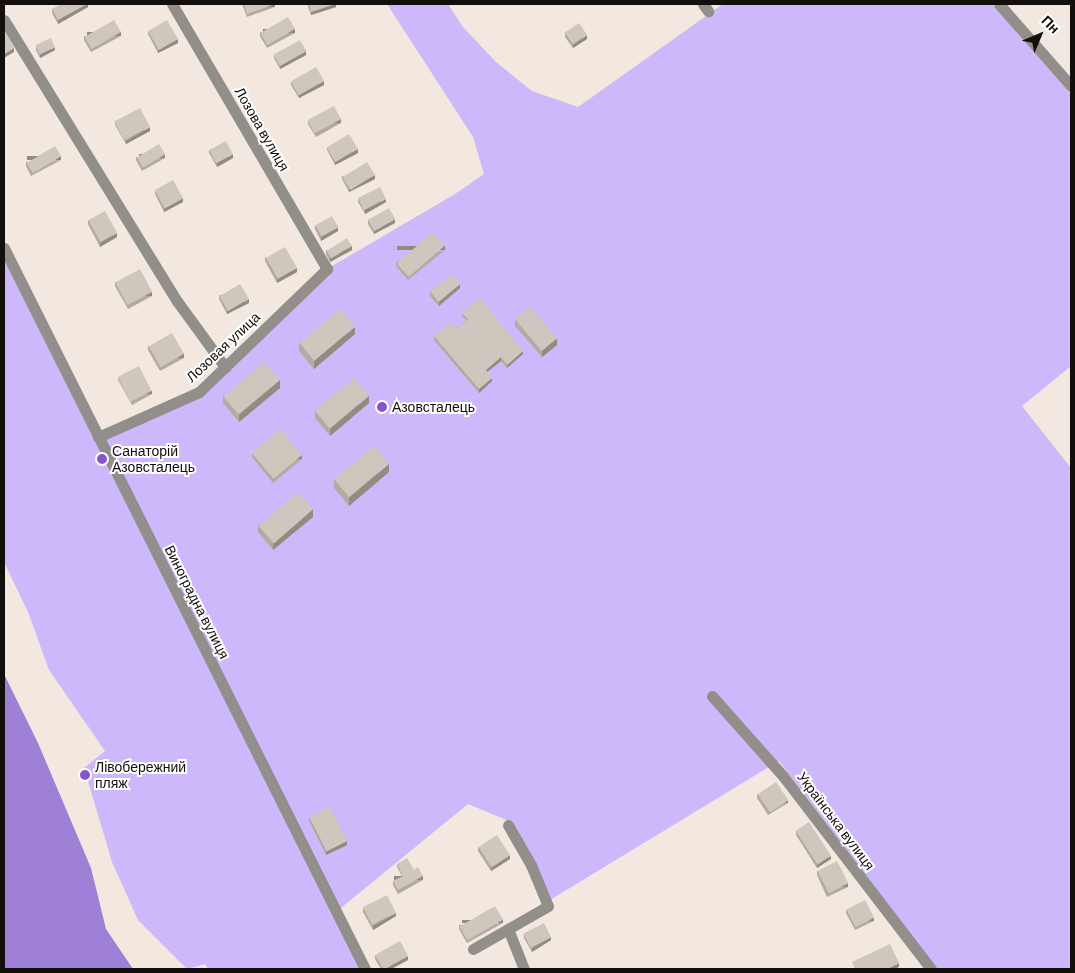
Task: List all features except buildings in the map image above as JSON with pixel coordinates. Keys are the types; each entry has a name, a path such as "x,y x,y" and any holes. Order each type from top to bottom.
{"street":[{"name":"Лозова вулиця","path":"172,4 327,269"},
{"path":"999,4 1071,86"},
{"path":"4,20 176,301 225,367"},
{"name":"Виноградна вулиця","path":"4,248 365,969"},
{"name":"Лозовая улица","path":"98,437 199,392 327,269"},
{"name":"Українська вулиця","path":"712,696 783,776 931,969"},
{"path":"473,950 548,906 531,865 508,825"},
{"path":"508,929 524,969"}],"shaded area":[{"path":"387,4 448,4 463,27 496,62 532,91 578,107 723,4 992,4 1071,94 1071,366 1022,406 1071,468 1071,969 937,969 779,761 550,900 511,822 468,804 336,912 365,969 208,969 205,964 187,969 138,920 112,862 84,768 105,751 49,670 28,612 4,562 4,248 98,437 199,392 327,269 455,194 484,174 473,137"},
{"path":"4,674 38,743 91,868 106,929 133,969 4,969"}],"place":[{"name":"Азовсталець","path":"382,407"},
{"name":"Санаторій Азовсталець","path":"102,459"},
{"name":"Лівобережний пляж","path":"85,775"}]}
